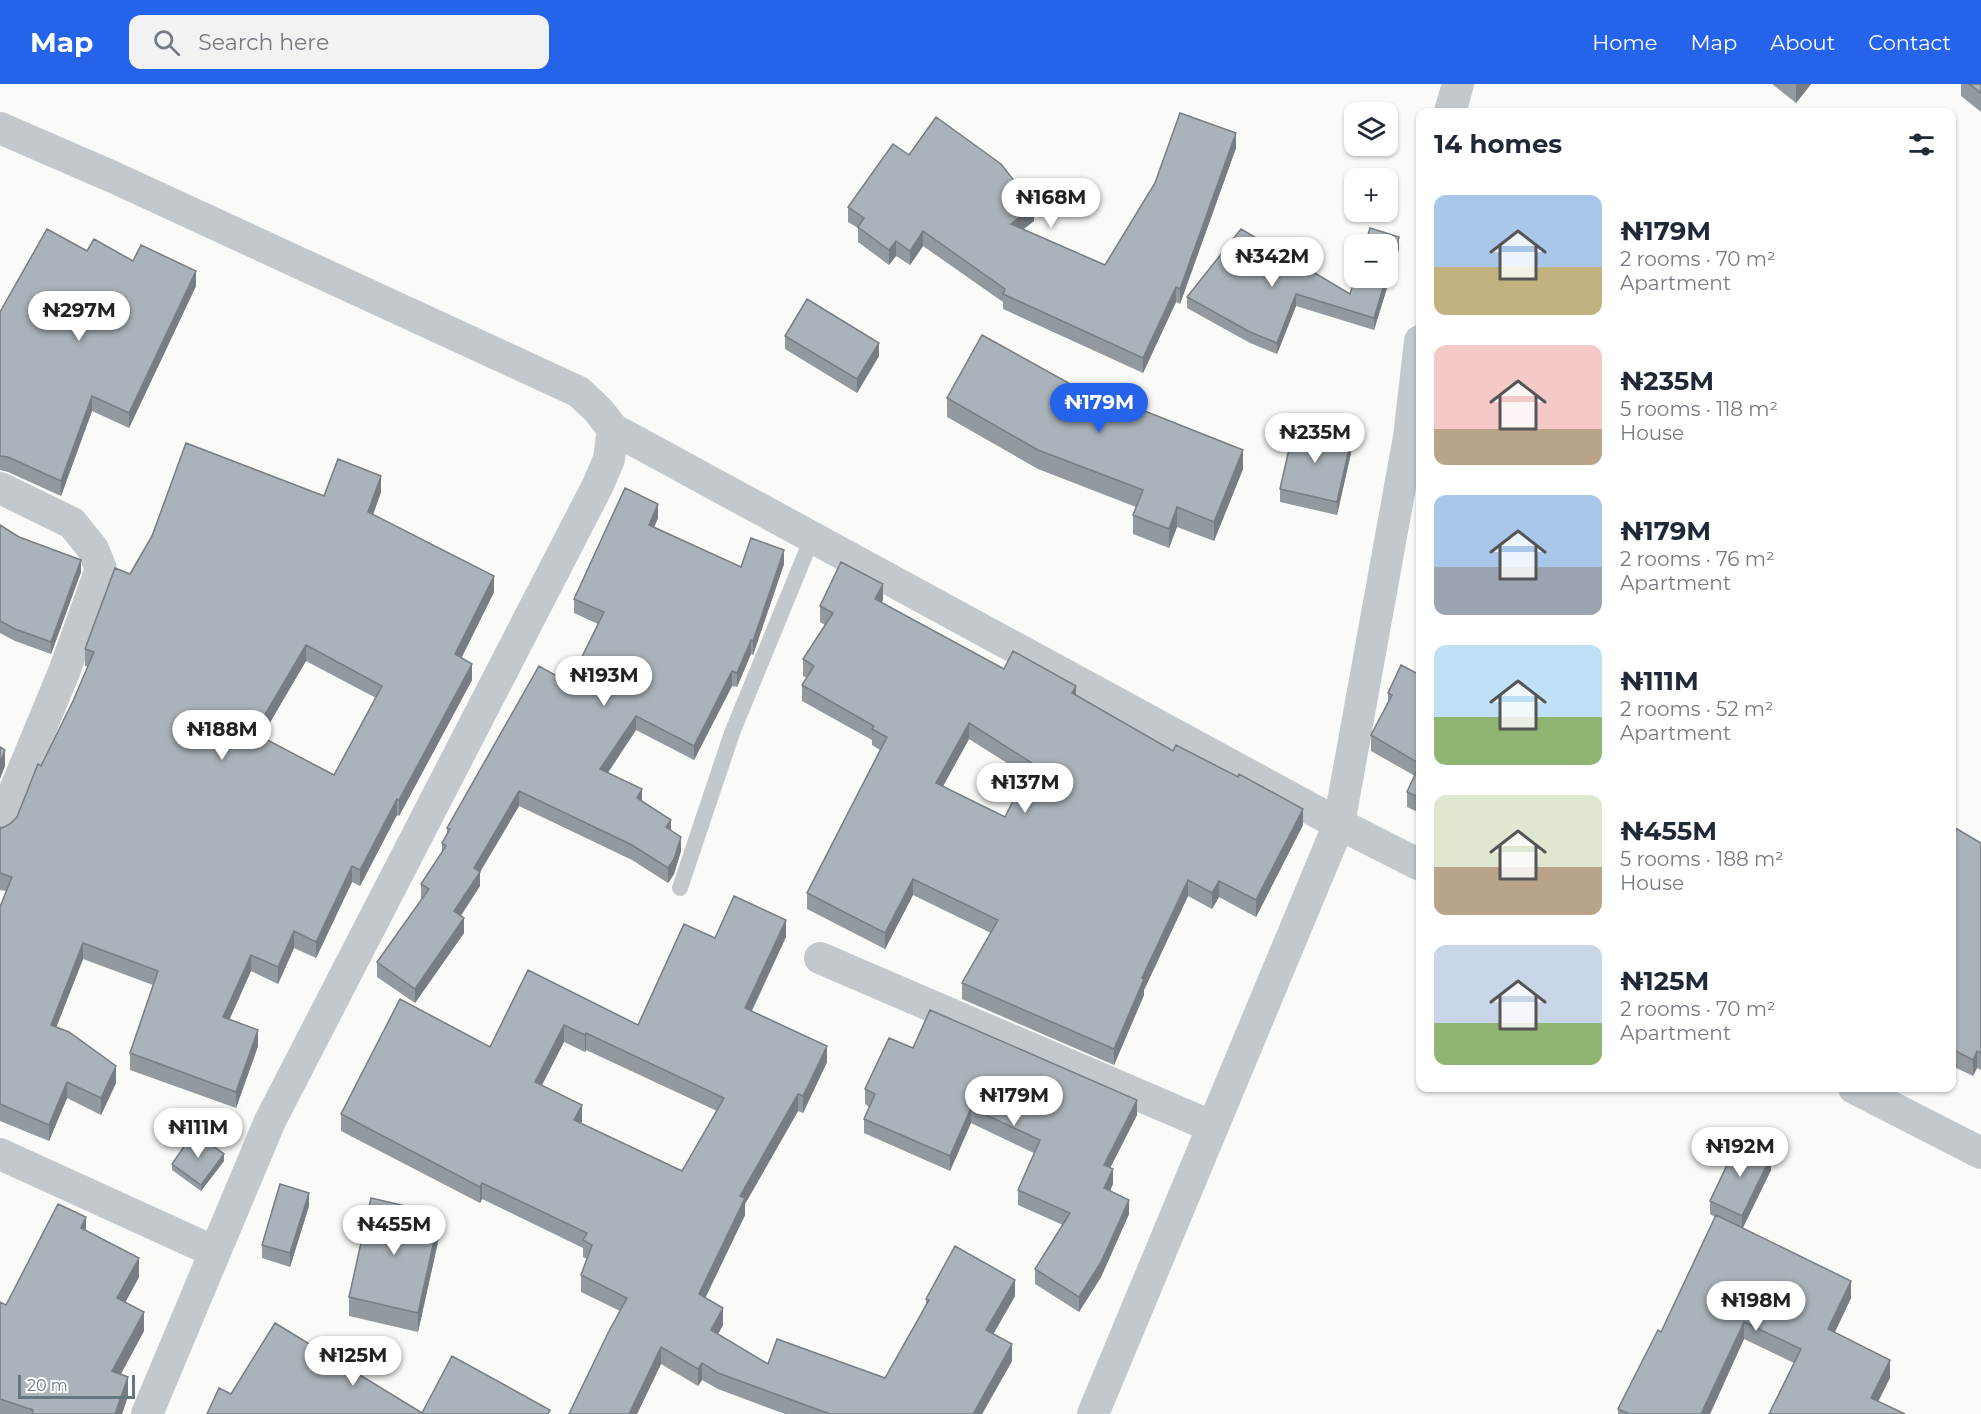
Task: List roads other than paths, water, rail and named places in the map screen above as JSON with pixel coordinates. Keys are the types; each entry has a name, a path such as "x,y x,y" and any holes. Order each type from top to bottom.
{"street":[{"path":"1451,108 1458,84"},
{"path":"0,128 113,177 579,392 598,410 613,429 1339,824 1416,863"},
{"path":"1093,1414 1339,824 1409,437 1416,376"},
{"path":"147,1414 270,1121 598,485 609,459 613,429"},
{"path":"0,488 72,523 93,549 101,569 64,672 0,826"},
{"path":"820,958 1213,1127"},
{"path":"1862,1092 1981,1153"},
{"path":"0,1154 215,1252"}],"lane":[{"path":"680,888 732,733 812,538"}]}
